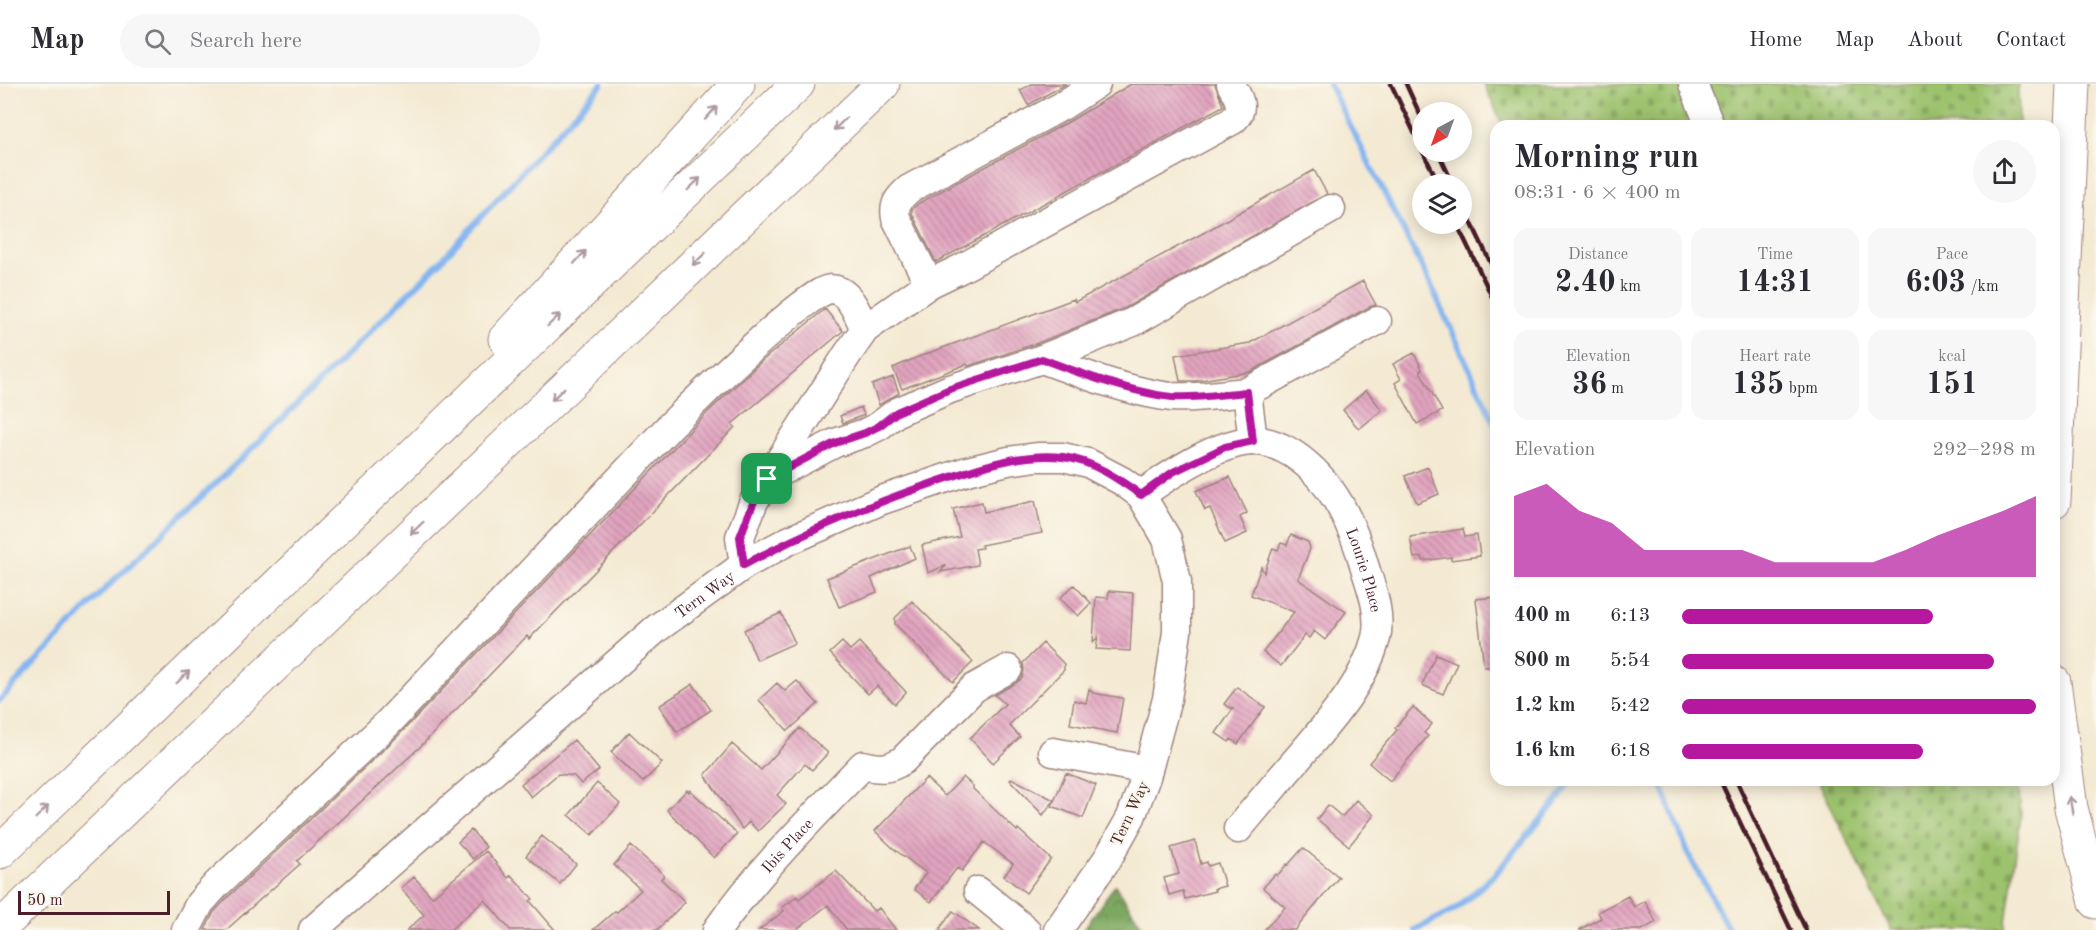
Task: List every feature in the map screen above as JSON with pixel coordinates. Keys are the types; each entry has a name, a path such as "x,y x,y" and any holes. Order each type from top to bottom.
{"highway":[{"path":"270,594 738,84"},
{"path":"0,852 798,84"},
{"path":"0,928 883,84"},
{"path":"2060,369 2073,84"},
{"path":"2060,726 2071,808 2096,902"}],"street":[{"path":"929,284 896,218 895,206 902,196 909,189 1096,84"},
{"path":"744,565 740,537 754,501 865,329 929,284 1233,120 1239,112 1241,103 1231,84"},
{"path":"1693,84 1708,120"},
{"path":"767,479 835,443 872,429 897,412 950,389 1042,359 1133,322 1331,209"},
{"path":"186,930 201,903 216,885 386,725 719,376 800,307 825,289 836,290 845,296 854,306 865,329"},
{"path":"1042,359 1130,388 1172,397 1203,397 1247,392 1377,321"},
{"path":"1247,392 1253,441"},
{"name":"Lourie Place","path":"1141,495 1173,472 1225,447 1253,441 1267,442 1287,450 1310,465 1326,483 1344,511 1363,559 1376,603 1377,635 1368,661 1355,685 1335,715 1238,829"},
{"name":"Tern Way","path":"313,930 656,629 744,565 788,541 882,500 967,471 1037,457 1063,458 1088,463 1122,481 1141,495 1167,540 1177,581 1177,632 1167,699 1148,770 1131,817 1108,858 1058,930"},
{"name":"Ibis Place","path":"717,930 738,900 773,859 862,765 882,769 892,768 903,760 974,688 1008,669"},
{"path":"1053,752 1148,770"},
{"path":"978,891 1026,930"}],"green space":[{"path":"1484,84 2018,84 2019,120 1500,120"},
{"path":"1821,786 2019,786 2021,815 2005,930 1891,930"},
{"path":"1115,885 1145,930 1083,930"}],"building":[{"path":"1032,84 1066,84 1028,105 1020,90"},
{"path":"1131,84 1215,84 1223,106 936,262 912,209 919,203 1070,121"},
{"path":"1314,170 1327,194 1125,308 1035,344 968,366 967,364 902,389 893,368 1074,299 1075,302"},
{"path":"1363,281 1376,305 1250,372 1195,381 1180,381 1175,355 1250,343"},
{"path":"825,309 843,331 732,424 735,427 529,639 527,636 421,746 297,861 300,864 226,930 205,930 214,912 228,897 398,736 710,410 763,360"},
{"path":"1414,353 1422,369 1420,371 1442,411 1417,424 1395,383 1401,379 1393,364"},
{"path":"893,377 899,393 879,405 872,385"},
{"path":"1366,390 1382,410 1359,429 1343,410"},
{"path":"861,407 864,415 843,423 840,416"},
{"path":"1428,467 1439,494 1417,503 1405,476"},
{"path":"1230,477 1247,513 1240,517 1247,533 1225,543 1210,508 1205,510 1196,491"},
{"path":"1035,501 1042,533 981,545 982,548 975,549 978,565 940,572 947,565 928,573 922,545 960,537 953,509 982,502 984,512"},
{"path":"1463,529 1465,537 1477,535 1480,556 1423,561 1422,557 1414,558 1410,537"},
{"path":"1291,535 1308,542 1310,549 1298,579 1346,612 1325,640 1314,631 1309,638 1305,635 1281,666 1263,652 1294,612 1251,595 1261,567 1264,573 1273,548 1278,550 1281,543 1287,545"},
{"path":"910,546 915,558 871,578 877,592 839,607 827,578"},
{"path":"1074,585 1091,603 1078,616 1060,598"},
{"path":"1109,591 1133,593 1130,651 1096,649 1098,637 1093,642 1096,597 1108,598"},
{"path":"1490,598 1490,667 1484,667 1476,599"},
{"path":"912,601 973,662 953,682 895,624 895,618"},
{"path":"781,613 795,643 757,660 744,630"},
{"path":"842,642 850,650 859,642 906,692 895,704 877,686 868,694 830,653"},
{"path":"1043,643 1064,664 1064,670 1009,725 1020,737 993,763 970,738 1005,704 995,695 1022,678 1023,663"},
{"path":"1436,654 1457,663 1443,694 1422,685"},
{"path":"797,681 818,704 788,731 759,700 777,683 785,691"},
{"path":"693,684 711,710 677,732 659,706"},
{"path":"1237,687 1265,707 1238,744 1231,739 1229,742 1216,733 1233,709 1224,704"},
{"path":"1089,689 1093,693 1123,698 1117,733 1070,724 1074,700 1086,703"},
{"path":"1413,707 1432,724 1424,733 1428,736 1390,781 1369,763"},
{"path":"800,728 828,753 812,770 805,764 777,795 786,804 758,831 749,822 742,829 705,775 732,744 761,770"},
{"path":"629,732 662,763 643,782 611,752"},
{"path":"574,740 599,770 581,784 574,776 558,774 531,797 521,784"},
{"path":"1066,773 1096,785 1083,818 1052,806"},
{"path":"963,777 1017,831 1018,829 1051,859 1026,893 1004,876 1013,864 984,842 962,871 957,868 931,902 914,889 926,873 894,849 875,831 926,778 945,796"},
{"path":"1011,778 1054,800 1043,815 1010,780"},
{"path":"597,783 620,804 592,835 569,815"},
{"path":"687,790 689,792 690,790 737,834 714,858 667,810"},
{"path":"1356,800 1374,815 1349,846 1317,819 1328,805 1342,817"},
{"path":"471,830 486,847 473,859 458,842"},
{"path":"542,836 576,864 560,884 526,856"},
{"path":"1195,841 1201,864 1207,862 1208,866 1218,863 1225,886 1185,899 1183,891 1169,895 1164,878 1179,874 1171,848"},
{"path":"631,846 664,875 661,879 685,902 657,930 593,930 641,890 614,865"},
{"path":"1303,848 1339,877 1295,930 1264,930 1285,907 1263,888"},
{"path":"486,851 508,878 511,875 533,899 530,901 555,930 510,930 485,900 450,930 407,930 424,915 401,888 414,877 432,897"},
{"path":"836,871 874,911 879,908 896,930 847,930 828,905 796,930 759,930 784,911 782,908 797,896 799,899"},
{"path":"1628,896 1634,907 1645,901 1656,922 1642,930 1579,930 1601,918 1598,912"},
{"path":"953,911 979,930 939,930"}],"waterway":[{"path":"0,700 106,588 270,431 439,263 602,84"},
{"path":"1329,84 1430,283 1490,414"},
{"path":"1415,930 1456,909 1496,873 1560,797 1566,786"},
{"path":"1661,786 1689,855 1729,930"}],"railway":[{"path":"1391,84 1412,128"},
{"path":"1406,84 1414,102"},
{"path":"1428,162 1434,174"},
{"path":"1443,162 1448,174"},
{"path":"1472,224 1490,261"},
{"path":"1462,234 1490,293"},
{"path":"1723,786 1791,930"},
{"path":"1739,786 1806,930"}],"route":[{"path":"1042,359 1130,388 1172,397 1203,397 1247,392 1253,441 1225,447 1173,472 1141,495 1122,481 1088,463 1063,458 1037,457 1008,461 967,471 882,500 788,541 744,565 740,547 742,528 767,479 835,443 879,426 897,412 950,389 1042,359"}]}
